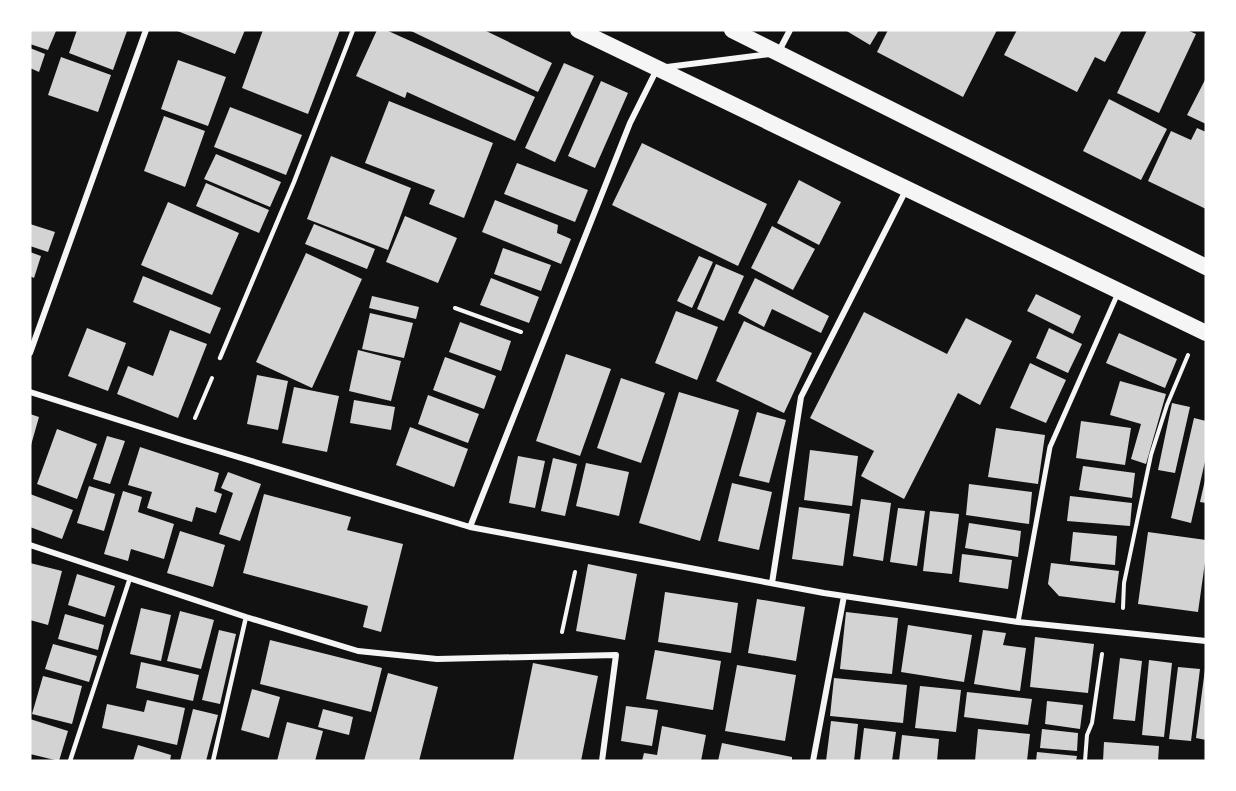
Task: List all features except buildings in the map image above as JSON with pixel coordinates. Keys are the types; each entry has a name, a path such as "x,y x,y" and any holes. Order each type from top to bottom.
{"highway":[{"path":"578,30 1202,331"},
{"path":"732,30 1206,267"}],"street":[{"path":"30,353 146,30"},
{"path":"470,527 630,123 657,69 778,52 790,30"},
{"path":"772,583 801,397 906,190"},
{"path":"1018,621 1050,447 1119,291"},
{"path":"30,392 470,527 844,596 1018,621 1206,641"},
{"path":"30,545 246,617 358,651 437,659 616,655 602,761"},
{"path":"813,761 844,596"}],"lane":[{"path":"220,358 294,182 353,30"},
{"path":"70,761 130,578"},
{"path":"213,761 246,617"}],"path":[{"path":"454,308 544,341"},
{"path":"1123,632 1124,583 1151,455 1167,405 1202,331"},
{"path":"185,441 220,358"},
{"path":"557,657 580,548"},
{"path":"1084,761 1092,723 1105,630"}]}
